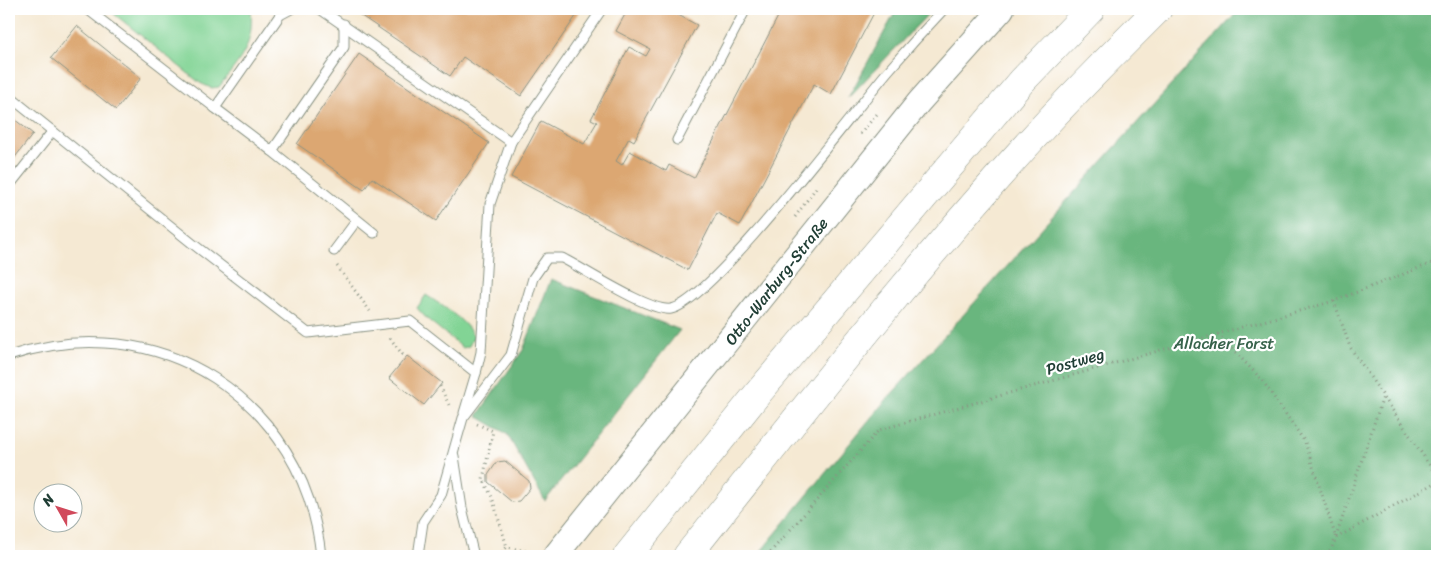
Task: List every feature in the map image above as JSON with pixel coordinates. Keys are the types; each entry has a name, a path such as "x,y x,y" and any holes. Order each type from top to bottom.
{"highway":[{"path":"627,556 759,392 1016,88 1091,9"},
{"path":"687,556 836,368 965,217 1057,112 1158,9"}],"main road":[{"name":"Otto-Warburg-Straße","path":"555,556 919,102 1002,9"}],"lane":[{"path":"86,9 272,151 374,233"},
{"path":"215,108 280,15 291,9"},
{"path":"320,9 512,142"},
{"path":"418,556 423,522 441,495 481,352 490,204 512,142 602,9"},
{"path":"677,140 746,9"},
{"path":"463,418 511,354 533,278 547,258 562,258 645,303 670,309 691,300 750,240 888,70 944,9"},
{"path":"272,151 344,47 344,24"},
{"path":"9,96 52,132 308,333 410,321 476,373"},
{"path":"9,186 52,132"},
{"path":"334,250 358,220"},
{"path":"9,356 31,349 58,345 110,342 168,354 225,386 252,409 276,435 293,462 308,494 318,527 321,556"},
{"path":"454,453 462,508 474,556"}],"path":[{"path":"334,250 333,260 405,358"},
{"name":"Postweg","path":"767,556 879,430 1334,300 1437,261"},
{"path":"1334,300 1350,347 1437,476"},
{"path":"1218,334 1262,380 1306,442 1336,538"},
{"path":"1328,556 1336,538 1383,397"},
{"path":"494,431 483,479 492,497 507,547"},
{"path":"1336,538 1437,482"}],"green space":[{"path":"108,9 251,9 248,43 240,60 219,87 211,88 200,83"},
{"path":"897,9 933,9 848,98"},
{"name":"Allacher Forst","path":"1240,9 1437,9 1437,556 757,556 879,408"},
{"path":"551,279 680,330 545,501 507,434 477,416 523,350"},
{"path":"426,295 453,313 470,330 474,336 469,346 463,348 426,318 417,308"}],"building":[{"path":"351,9 581,9 521,96 463,57 450,76"},
{"path":"628,9 667,9 697,25 634,141 629,138 616,161 622,165 630,151 666,171 669,165 694,178 782,9 876,9 831,94 814,84 740,225 717,213 688,270 511,177 541,121 584,144 597,122 591,119 629,47 646,56 650,49 616,31"},
{"path":"77,26 141,78 116,110 51,58"},
{"path":"359,54 489,143 436,221 372,178 364,190 297,144"},
{"path":"9,115 33,134 9,165"},
{"path":"407,356 442,383 424,405 389,378"},
{"path":"505,461 529,481 530,488 519,501 512,502 488,482 488,475 497,462"}]}
